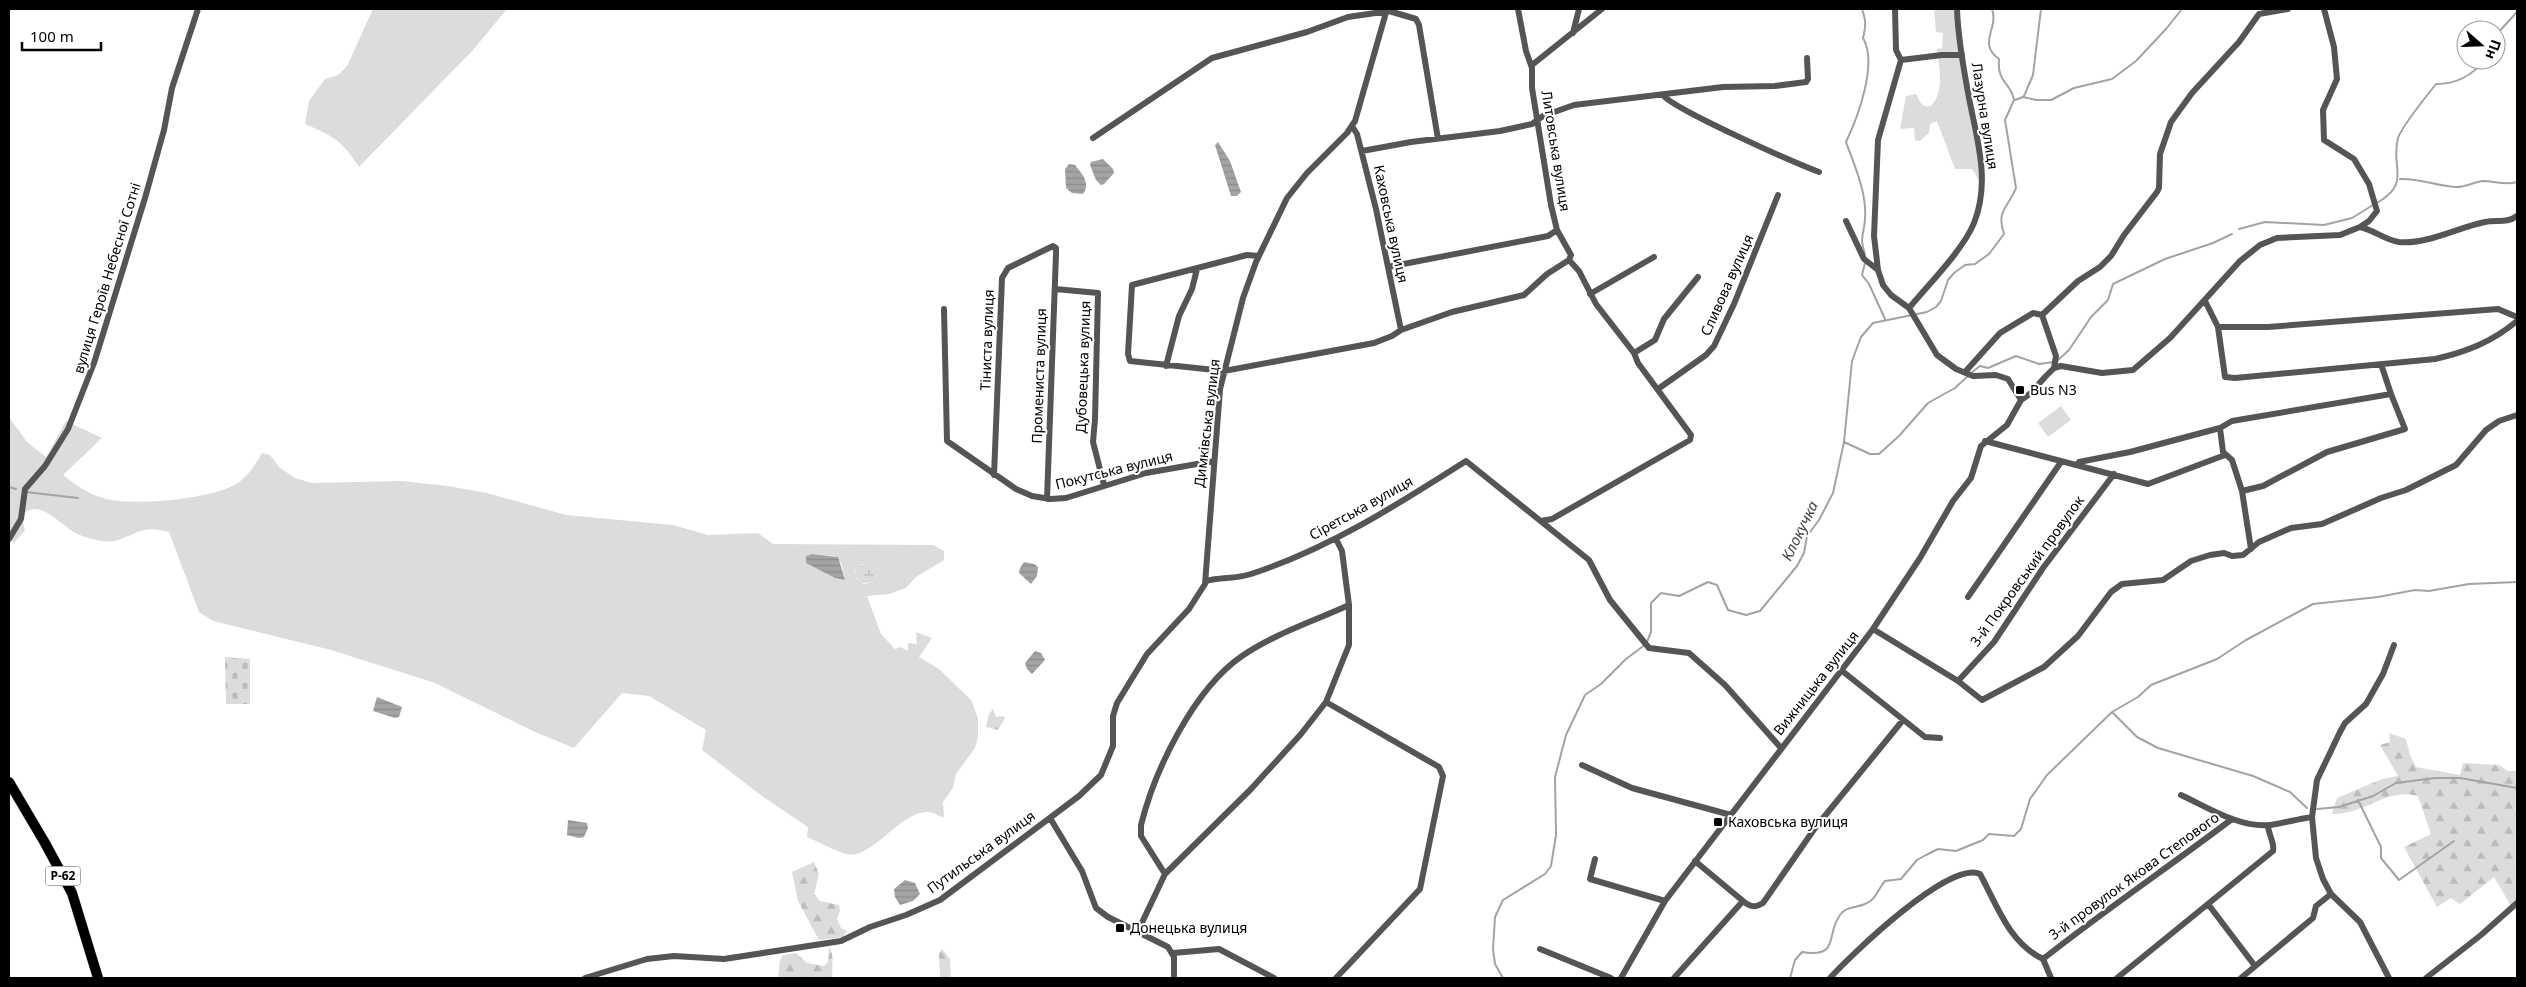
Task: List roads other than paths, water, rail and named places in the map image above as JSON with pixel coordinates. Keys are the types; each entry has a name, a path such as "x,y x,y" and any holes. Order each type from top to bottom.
{"main road":[{"name":"Р-62","path":"9,782 56,862 72,894 98,978"}],"street":[{"name":"вулиця Героїв Небесної Сотні","path":"9,539 21,519 25,489 45,466 68,429 94,363 145,198 164,130 172,88 198,9"},
{"name":"Литовська вулиця","path":"1518,9 1527,55 1532,65 1537,120 1557,230 1570,253 1569,260 1579,272 1590,294 1691,435 1690,440 1583,499 1552,519 1541,521"},
{"path":"1574,33 1579,9"},
{"path":"1532,65 1602,9"},
{"path":"1895,9 1896,50 1901,60 1878,140 1874,236 1878,270 1883,285 1911,313 1937,355 1956,369 1968,374 1996,374 2008,379 2022,400"},
{"name":"Лазурна вулиця","path":"1911,313 1974,224 1981,198 1981,154 1962,56 1956,9"},
{"path":"2042,315 2078,281 2100,267 2112,256 2124,235 2157,192 2159,188 2162,144 2171,122 2180,107 2239,42 2259,14 2288,9"},
{"path":"2042,315 2056,362 2062,366 2102,373 2133,370 2170,338 2240,261 2260,245 2277,238 2334,236 2360,227 2377,211 2369,184 2354,159 2324,140 2323,110 2336,79 2334,47 2324,9"},
{"path":"1094,138 1207,60 1307,32 1341,19 1386,10 1416,19 1419,25 1438,139"},
{"name":"Димківська вулиця","path":"1206,581 1214,461 1224,371 1239,310 1259,256 1287,198 1352,126 1359,108 1386,10"},
{"name":"Лазурна вулиця","path":"1901,60 1942,55 1962,56"},
{"path":"1362,151 1492,133 1530,124 1570,105 1723,87 1775,86 1806,82 1808,80 1807,58"},
{"path":"1663,95 1670,102 1697,116 1818,172"},
{"name":"Каховська вулиця","path":"1352,126 1362,151 1401,330"},
{"name":"Сливова вулиця","path":"1658,389 1706,355 1714,346 1734,304 1778,195"},
{"path":"2360,227 2371,229 2388,239 2400,242 2461,230 2486,221 2510,221 2517,216"},
{"path":"1846,221 1865,261 1878,270"},
{"path":"1388,267 1548,236 1557,230"},
{"name":"Тіниста вулиця","path":"994,475 1002,278 1008,268 1046,248 1054,247 1056,254"},
{"name":"Промениста вулиця","path":"1047,498 1056,254"},
{"path":"1259,256 1250,254 1132,286 1128,354 1131,362 1224,371 1374,342 1392,336 1401,330 1458,311 1524,295 1546,274 1569,260"},
{"path":"1590,294 1654,257"},
{"path":"1166,366 1179,316 1192,289 1197,269"},
{"path":"1634,353 1655,340 1664,320 1698,277"},
{"name":"Дубовецька вулиця","path":"1055,289 1098,293 1093,442 1104,485"},
{"path":"2205,301 2218,327 2225,377 2434,359 2465,352 2495,338 2517,321"},
{"name":"Покутська вулиця","path":"944,309 947,441 1018,491 1047,498 1066,498 1146,473 1214,461"},
{"path":"2218,327 2268,327 2498,309 2517,317"},
{"path":"1968,374 2000,333 2033,313 2042,315"},
{"name":"Вижницька вулиця","path":"1621,978 1665,901 1873,629 1920,558 1953,501 1970,478 1978,450 1985,441 2007,425 2022,400 2032,393 2056,362"},
{"path":"2242,491 2263,486 2327,452 2405,429 2381,364"},
{"path":"2078,464 2079,462 2130,452 2220,428 2232,421 2391,394"},
{"path":"1873,629 1958,681 1982,700 2044,667 2060,654 2078,636 2111,592 2122,584 2163,580 2191,561 2224,552 2232,556 2243,555 2259,542 2291,528 2322,524 2438,475 2456,465 2486,430 2499,421 2517,415"},
{"path":"2220,428 2225,455 2232,460 2242,491 2251,549"},
{"path":"1985,441 2148,484 2225,455"},
{"name":"Сіретська вулиця","path":"1206,581 1251,574 1336,539 1409,497 1466,461 1541,521"},
{"path":"1968,597 2061,462"},
{"name":"3-й Покровський провулок","path":"1958,681 1994,642 2043,568 2114,474"},
{"path":"1541,521 1589,560 1610,600 1649,648 1689,653 1719,679 1781,748"},
{"path":"1138,931 1165,874 1264,775 1302,734 1326,702 1349,645 1349,605 1342,551 1336,539"},
{"name":"Путильська вулиця","path":"585,978 647,959 674,956 724,959 844,940 870,927 936,902 1050,818 1101,775 1113,746 1113,716 1117,703 1147,654 1189,609 1206,581"},
{"path":"1165,874 1142,839 1141,824 1173,744 1199,701 1226,669 1248,652 1276,636 1349,605"},
{"path":"2389,978 2360,922 2332,894 2323,879 2316,858 2312,817 2317,780 2340,732 2345,723 2366,704 2394,646"},
{"path":"1841,670 1925,737 1940,738"},
{"path":"1326,702 1439,767 1443,776 1420,889 1336,978"},
{"path":"1695,861 1742,901 1754,907 1763,903 1815,828 1903,720"},
{"path":"1582,765 1632,788 1731,815"},
{"path":"2181,795 2232,819 2268,825 2312,817"},
{"path":"1050,818 1082,871 1096,908 1108,917 1163,943 1173,953 1174,978"},
{"name":"3-й провулок Якова Степового","path":"2050,978 2043,959 2103,911 2160,873 2232,819"},
{"path":"2117,978 2273,851 2274,845 2268,832 2268,825"},
{"path":"1595,859 1590,879 1665,901"},
{"path":"1830,978 1850,956 1920,897 1966,873 1976,872 1980,874 2010,930 2030,953 2043,959"},
{"path":"2241,978 2313,918 2316,906 2332,894"},
{"path":"1674,978 1742,901"},
{"path":"2426,978 2481,936 2517,902"},
{"path":"2208,904 2255,966"},
{"path":"1173,953 1219,949 1274,978"},
{"path":"1540,949 1611,978"}],"waterway":[{"path":"1862,9 1865,23 1863,38 1867,49 1868,61 1867,75 1861,105 1846,142 1860,180 1864,200 1865,219 1862,240 1865,254"},
{"name":"Клокучка","path":"1503,978 1495,964 1493,949 1495,917 1503,900 1545,874 1551,866 1556,835 1555,777 1566,735 1585,695 1601,684 1626,659 1646,644 1651,632 1651,603 1661,593 1679,596 1708,582 1717,585 1728,610 1746,615 1760,611 1797,566 1804,553 1807,536 1819,520 1833,493 1844,442 1852,361 1861,337 1873,323 1927,312 1936,307 1941,301 1948,280 1954,273 1965,265 1975,264 1989,254 2004,234 2001,220 2002,214 2016,188 2005,120 2014,100 2000,73 1999,59 1990,47 1989,41 1993,23 1992,9"},
{"path":"2024,96 2033,75 2041,9"},
{"path":"2015,100 2023,97 2036,100 2051,100 2074,88 2112,79 2136,61 2182,9"},
{"path":"2193,9 2198,9"},
{"path":"2506,24 2517,12"},
{"path":"2377,203 2388,195 2397,181 2396,149 2398,138 2415,111 2436,84 2457,81 2474,70"},
{"path":"2400,179 2457,187 2483,181 2517,182"},
{"path":"2239,229 2265,222 2324,225 2352,218 2373,205"},
{"path":"2058,360 2069,350 2091,317 2108,300 2113,284 2165,259 2213,243 2232,234"},
{"path":"1865,263 1862,275 1869,284 1885,319"},
{"path":"1971,373 1980,366 1988,368 2016,356 2039,364 2054,362"},
{"path":"1844,442 1870,454 1879,454 1899,436 1928,403 1955,388 1968,376"},
{"path":"9,487 16,489"},
{"path":"26,492 78,498"},
{"path":"1790,978 1795,960 1802,952 1822,952 1827,948 1842,912 1869,902 1885,881 1901,879 1917,860 1938,849 1956,851 1983,840 1989,834 2014,836 2021,829 2030,799 2047,775 2112,712 2138,697 2151,685 2217,659 2246,640 2313,604 2378,597 2415,590 2429,591 2469,584 2517,582"},
{"path":"2112,712 2137,737 2158,748 2253,776 2290,792 2307,808"},
{"path":"2317,809 2339,807 2373,796 2396,783 2435,778 2460,778 2517,788"},
{"path":"2358,800 2381,847 2381,858 2399,880 2454,841"}],"place":[{"name":"Bus N3","path":"2020,390"},
{"name":"Каховська вулиця","path":"1718,822"},
{"name":"Донецька вулиця","path":"1120,928"}]}
